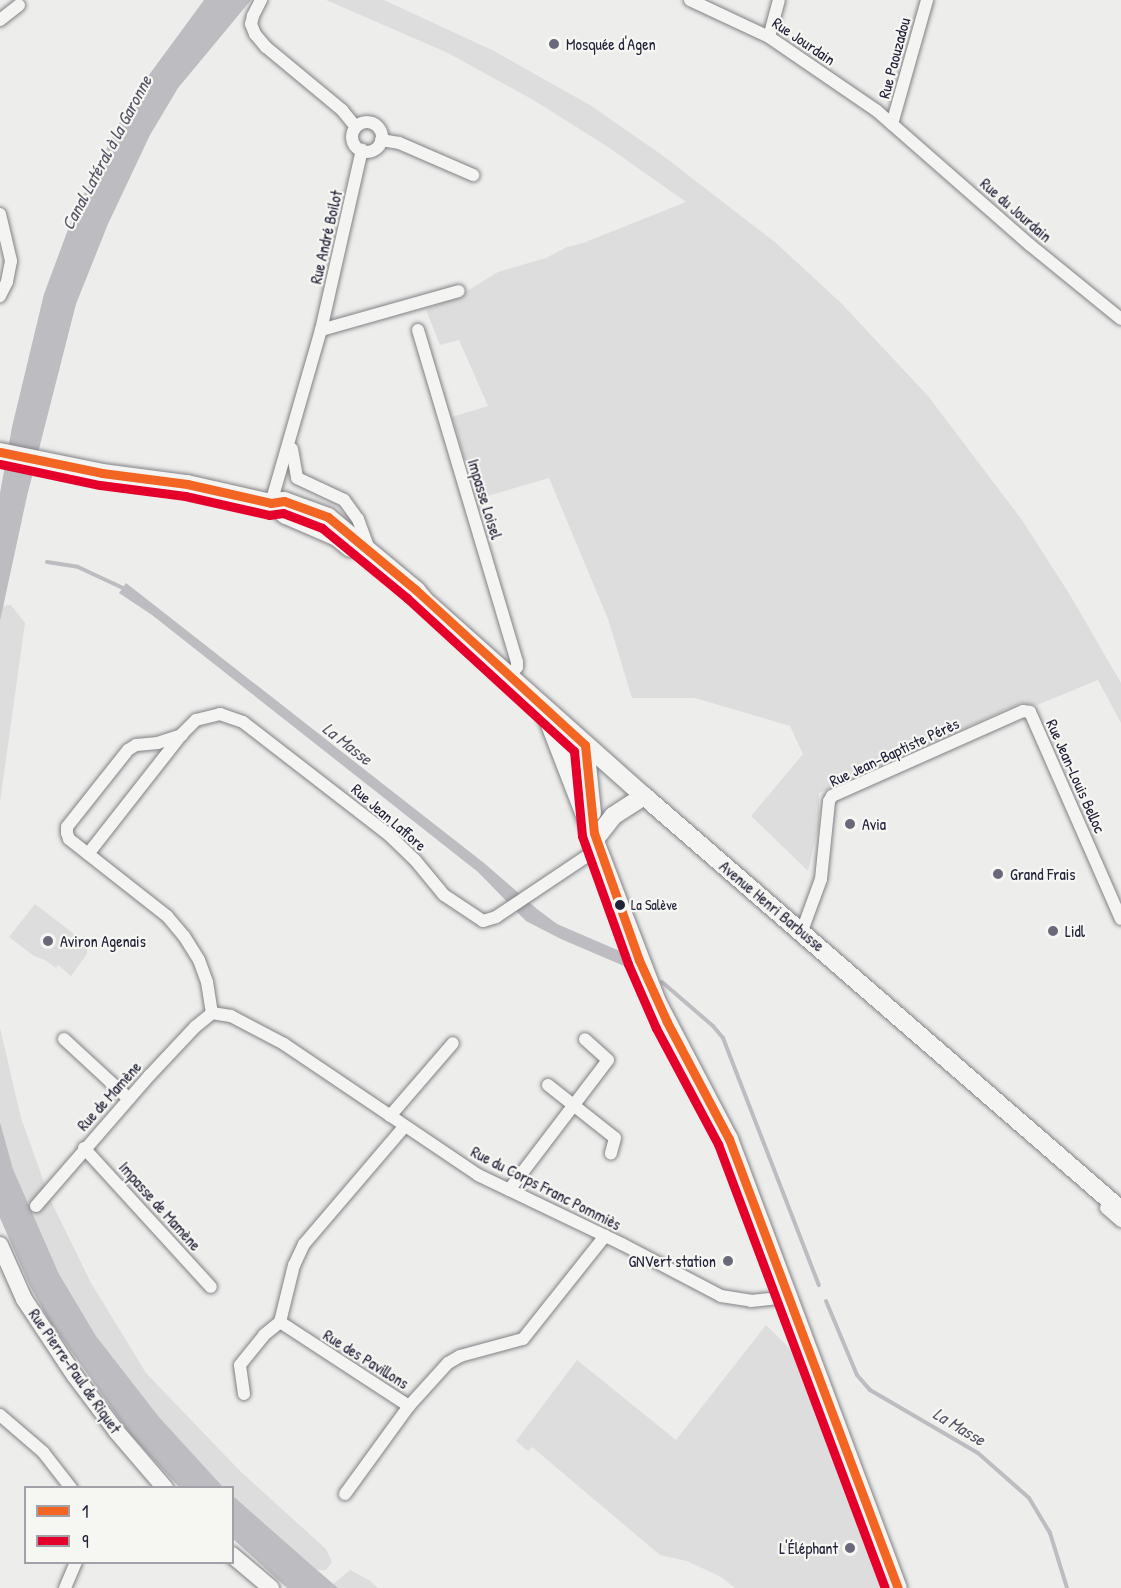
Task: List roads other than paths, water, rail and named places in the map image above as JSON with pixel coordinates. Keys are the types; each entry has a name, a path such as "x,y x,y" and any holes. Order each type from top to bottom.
{"main road":[{"name":"Avenue Henri Barbusse","path":"0,452 102,473 187,484 272,503 284,501 328,517 417,590 425,601 644,796 1121,1210"},
{"name":"Avenue Henri Barbusse","path":"272,503 286,515 337,537 411,597 425,601"},
{"path":"337,537 360,542"},
{"path":"542,705 657,1002 729,1139 898,1588"},
{"path":"567,765 582,741"},
{"path":"582,741 596,840"},
{"path":"596,840 613,816 644,796"}],"street":[{"path":"261,0 251,24 255,34 266,47 342,110 356,126"},
{"name":"Rue Jourdain","path":"690,0 769,36 892,124"},
{"path":"769,36 779,0"},
{"name":"Rue Paouzadou","path":"892,124 927,0"},
{"path":"0,20 19,5"},
{"path":"367,122 376,125 381,133 381,140 374,150 362,150 353,142 352,132 356,126 367,122"},
{"name":"Rue du Jourdain","path":"892,124 1030,245 1121,319"},
{"path":"381,140 399,143 473,175"},
{"name":"Rue André Boilot","path":"272,503 292,440 321,330 362,150"},
{"path":"0,214 11,261 7,282 0,296"},
{"path":"321,330 459,291"},
{"name":"Impasse Loisel","path":"418,330 517,662 517,667 510,676"},
{"path":"292,440 294,471 297,478 345,500 358,519 364,543 375,554"},
{"name":"Rue Jean-Baptiste Pérès","path":"802,931 821,879 829,801 832,796 1023,711 1030,712"},
{"name":"Rue Jean-Louis Belloc","path":"1030,712 1121,919"},
{"name":"Rue Jean Laffore","path":"88,854 182,734 196,720 207,715 233,717 388,834 455,904 483,921 496,917 536,890 596,840"},
{"name":"Rue Jean Laffore","path":"182,734 150,744 136,745 128,750 67,827 69,839 167,916 184,936 199,960 207,982 212,1013"},
{"path":"150,744 158,753 160,762"},
{"name":"Rue de Mamène","path":"36,1206 84,1148 195,1027 212,1013"},
{"name":"Rue du Corps Franc Pommiès","path":"212,1013 231,1016 284,1044 478,1175 605,1236 721,1296 751,1301 788,1297"},
{"path":"64,1039 129,1099"},
{"path":"509,1190 608,1060 585,1039"},
{"path":"390,1116 453,1043"},
{"path":"548,1085 615,1138 611,1153"},
{"path":"244,1394 240,1365 264,1335 280,1322 294,1265 304,1244 404,1127"},
{"name":"Impasse de Mamène","path":"84,1148 210,1287"},
{"path":"1090,1182 1103,1187 1121,1202"},
{"path":"1090,1182 1094,1197 1121,1221"},
{"name":"Rue des Pavillons","path":"280,1322 409,1406 448,1363 460,1356 523,1339 605,1236"},
{"name":"Rue Pierre-Paul de Riquet","path":"0,1245 24,1299 75,1376 117,1432 163,1486"},
{"path":"345,1494 409,1406"},
{"path":"1,1413 43,1452 69,1486"},
{"path":"234,1557 271,1588"},
{"path":"65,1588 76,1564"}],"water":[{"name":"Canal Latéral à la Garonne","path":"204,0 251,0 178,88 150,135 108,224 76,304 27,496 0,621 0,493 12,427 44,294 73,216 120,122 146,79"},
{"path":"126,583 484,863 537,909 557,924 622,952 631,969 561,939 526,921 478,872 152,615 119,593"},
{"path":"0,1122 13,1169 59,1274 96,1336 159,1417 222,1486 178,1486 131,1435 49,1320 30,1286 0,1218"},
{"path":"234,1497 338,1588 287,1588 234,1540"}],"waterway":[{"name":"La Masse","path":"47,562 78,567 125,589"},
{"name":"La Masse","path":"662,982 713,1026 723,1038 819,1285"},
{"name":"La Masse","path":"826,1301 857,1375 870,1390 978,1453 1029,1498 1050,1533 1067,1588"}],"place":[{"name":"Mosquée d'Agen","path":"554,44"},
{"name":"Avia","path":"850,824"},
{"name":"Grand Frais","path":"998,874"},
{"name":"La Salève","path":"620,905"},
{"name":"Lidl","path":"1053,931"},
{"name":"Aviron Agenais","path":"48,941"},
{"name":"GNVert station","path":"728,1261"},
{"name":"L'Éléphant","path":"850,1548"}]}
